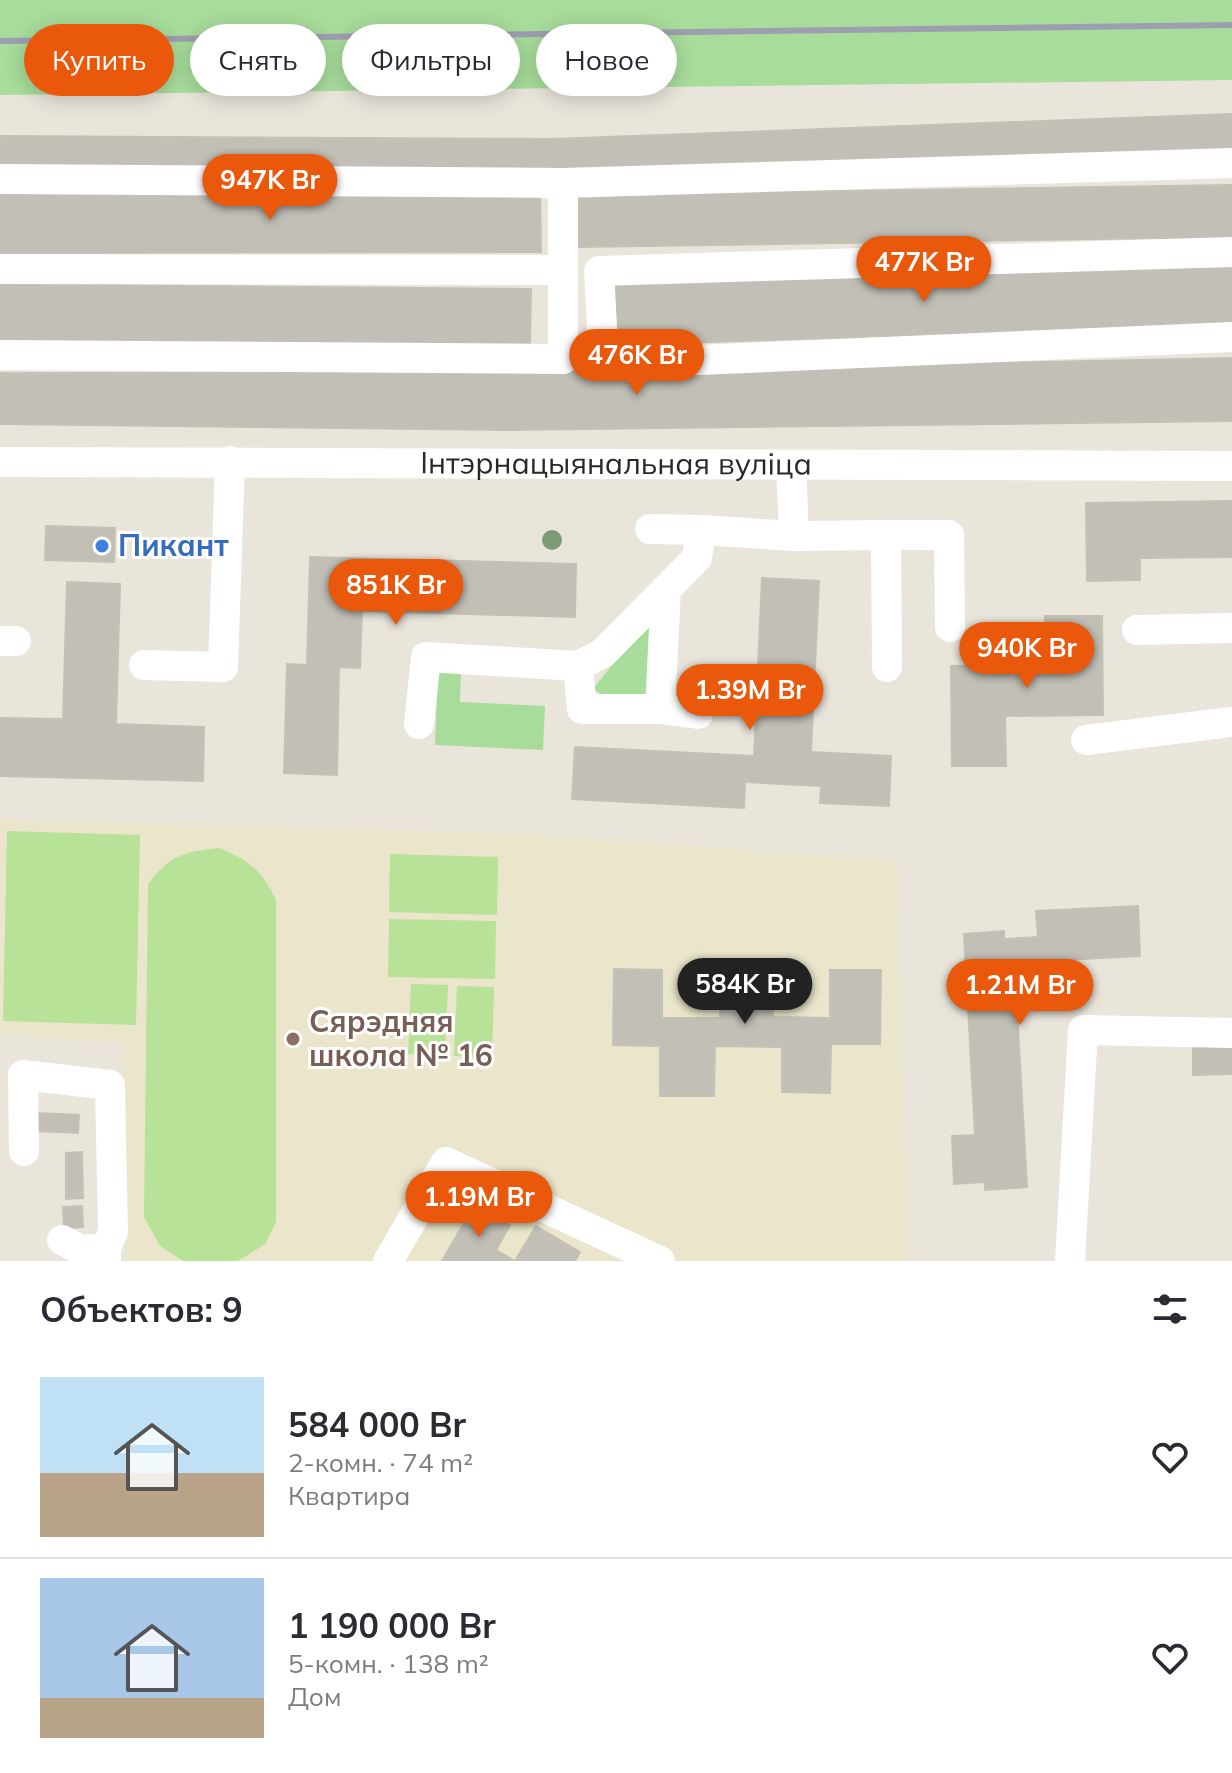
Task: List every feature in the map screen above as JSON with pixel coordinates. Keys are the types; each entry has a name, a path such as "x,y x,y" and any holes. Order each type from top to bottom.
{"street":[{"path":"0,179 563,183 1232,163"},
{"path":"0,355 563,359 563,183"},
{"path":"1232,252 599,271 604,364 1232,337"},
{"path":"0,269 563,270"},
{"path":"144,665 223,667 230,461"},
{"name":"Інтэрнацыянальная вуліца","path":"5,471 230,461 1232,466"},
{"path":"791,465 794,536"},
{"path":"650,529 794,536 949,535 950,627"},
{"path":"419,724 426,657 578,666 603,653 697,558 701,530"},
{"path":"886,535 887,667"},
{"path":"660,709 666,589"},
{"path":"1137,630 1232,628"},
{"path":"578,666 582,709 660,709 698,714"},
{"path":"1086,740 1232,722"},
{"path":"1070,1261 1083,1030 1232,1033"},
{"path":"24,1151 23,1075 110,1085 113,1232 106,1255 81,1250 62,1240"},
{"path":"388,1261 446,1162 660,1261"}],"shaded area":[{"name":"Сярэдняя школа № 16","path":"0,819 530,834 897,861 909,1261 126,1261 122,1043 0,1035"}],"green space":[{"path":"0,0 1232,0 1232,80 677,87 677,24 536,24 536,88 520,89 520,24 342,24 342,91 326,91 326,24 190,24 190,93 174,93 174,24 24,24 24,95 0,95"},
{"path":"654,612 652,690 641,700 608,698 593,689"},
{"path":"438,669 461,670 460,702 545,706 543,750 435,745"},
{"path":"7,831 140,835 136,1025 3,1021"},
{"path":"219,848 254,868 276,900 276,1222 265,1244 238,1261 183,1261 160,1246 144,1217 148,884 163,867 178,857"},
{"path":"390,854 498,857 497,915 389,912"},
{"path":"389,919 496,921 495,979 388,977"},
{"path":"411,984 448,985 445,1056 408,1054"},
{"path":"457,986 494,987 492,1058 454,1056"}],"building":[{"path":"1232,114 1232,148 558,168 0,170 0,136 551,139"},
{"path":"1232,185 1232,237 579,247 578,195"},
{"path":"540,190 541,252 0,253 0,191"},
{"path":"1232,264 1232,325 617,345 615,284"},
{"path":"0,284 531,289 530,346 0,341"},
{"path":"1232,358 1232,421 507,430 0,424 0,373 506,373"},
{"path":"1232,501 1232,557 1140,558 1140,580 1087,581 1086,503"},
{"path":"46,526 115,528 114,562 45,560"},
{"path":"310,557 576,564 575,617 362,611 360,668 339,667 337,775 284,773 287,664 307,665"},
{"path":"762,578 819,581 811,752 891,756 889,806 820,803 821,786 745,782 744,808 572,799 575,747 754,756"},
{"path":"67,582 120,584 116,724 204,727 203,781 0,776 0,718 63,719"},
{"path":"1045,616 1102,616 1103,715 1005,716 1006,766 952,766 951,666 1045,665"},
{"path":"1138,906 1140,956 1045,961 1046,992 1016,993 1027,1187 985,1190 985,1182 954,1184 952,1136 975,1135 964,934 1004,931 1004,939 1038,937 1036,911"},
{"path":"721,960 774,961 773,1017 830,1018 830,970 881,970 880,1044 831,1044 830,1093 782,1092 782,1047 715,1046 714,1096 660,1096 660,1046 613,1045 614,969 662,970 662,1018 720,1018"},
{"path":"1193,1045 1232,1045 1232,1074 1193,1075"},
{"path":"36,1113 79,1115 78,1133 36,1131"},
{"path":"82,1152 83,1198 66,1199 66,1153"},
{"path":"475,1204 510,1225 496,1250 515,1261 442,1261"},
{"path":"82,1206 83,1227 64,1228 63,1207"},
{"path":"536,1226 580,1252 575,1261 515,1261"}],"railway":[{"path":"0,41 1232,25"}],"place":[{"name":"Пикант","path":"102,546"},
{"name":"Сярэдняя школа № 16","path":"293,1039"}]}
